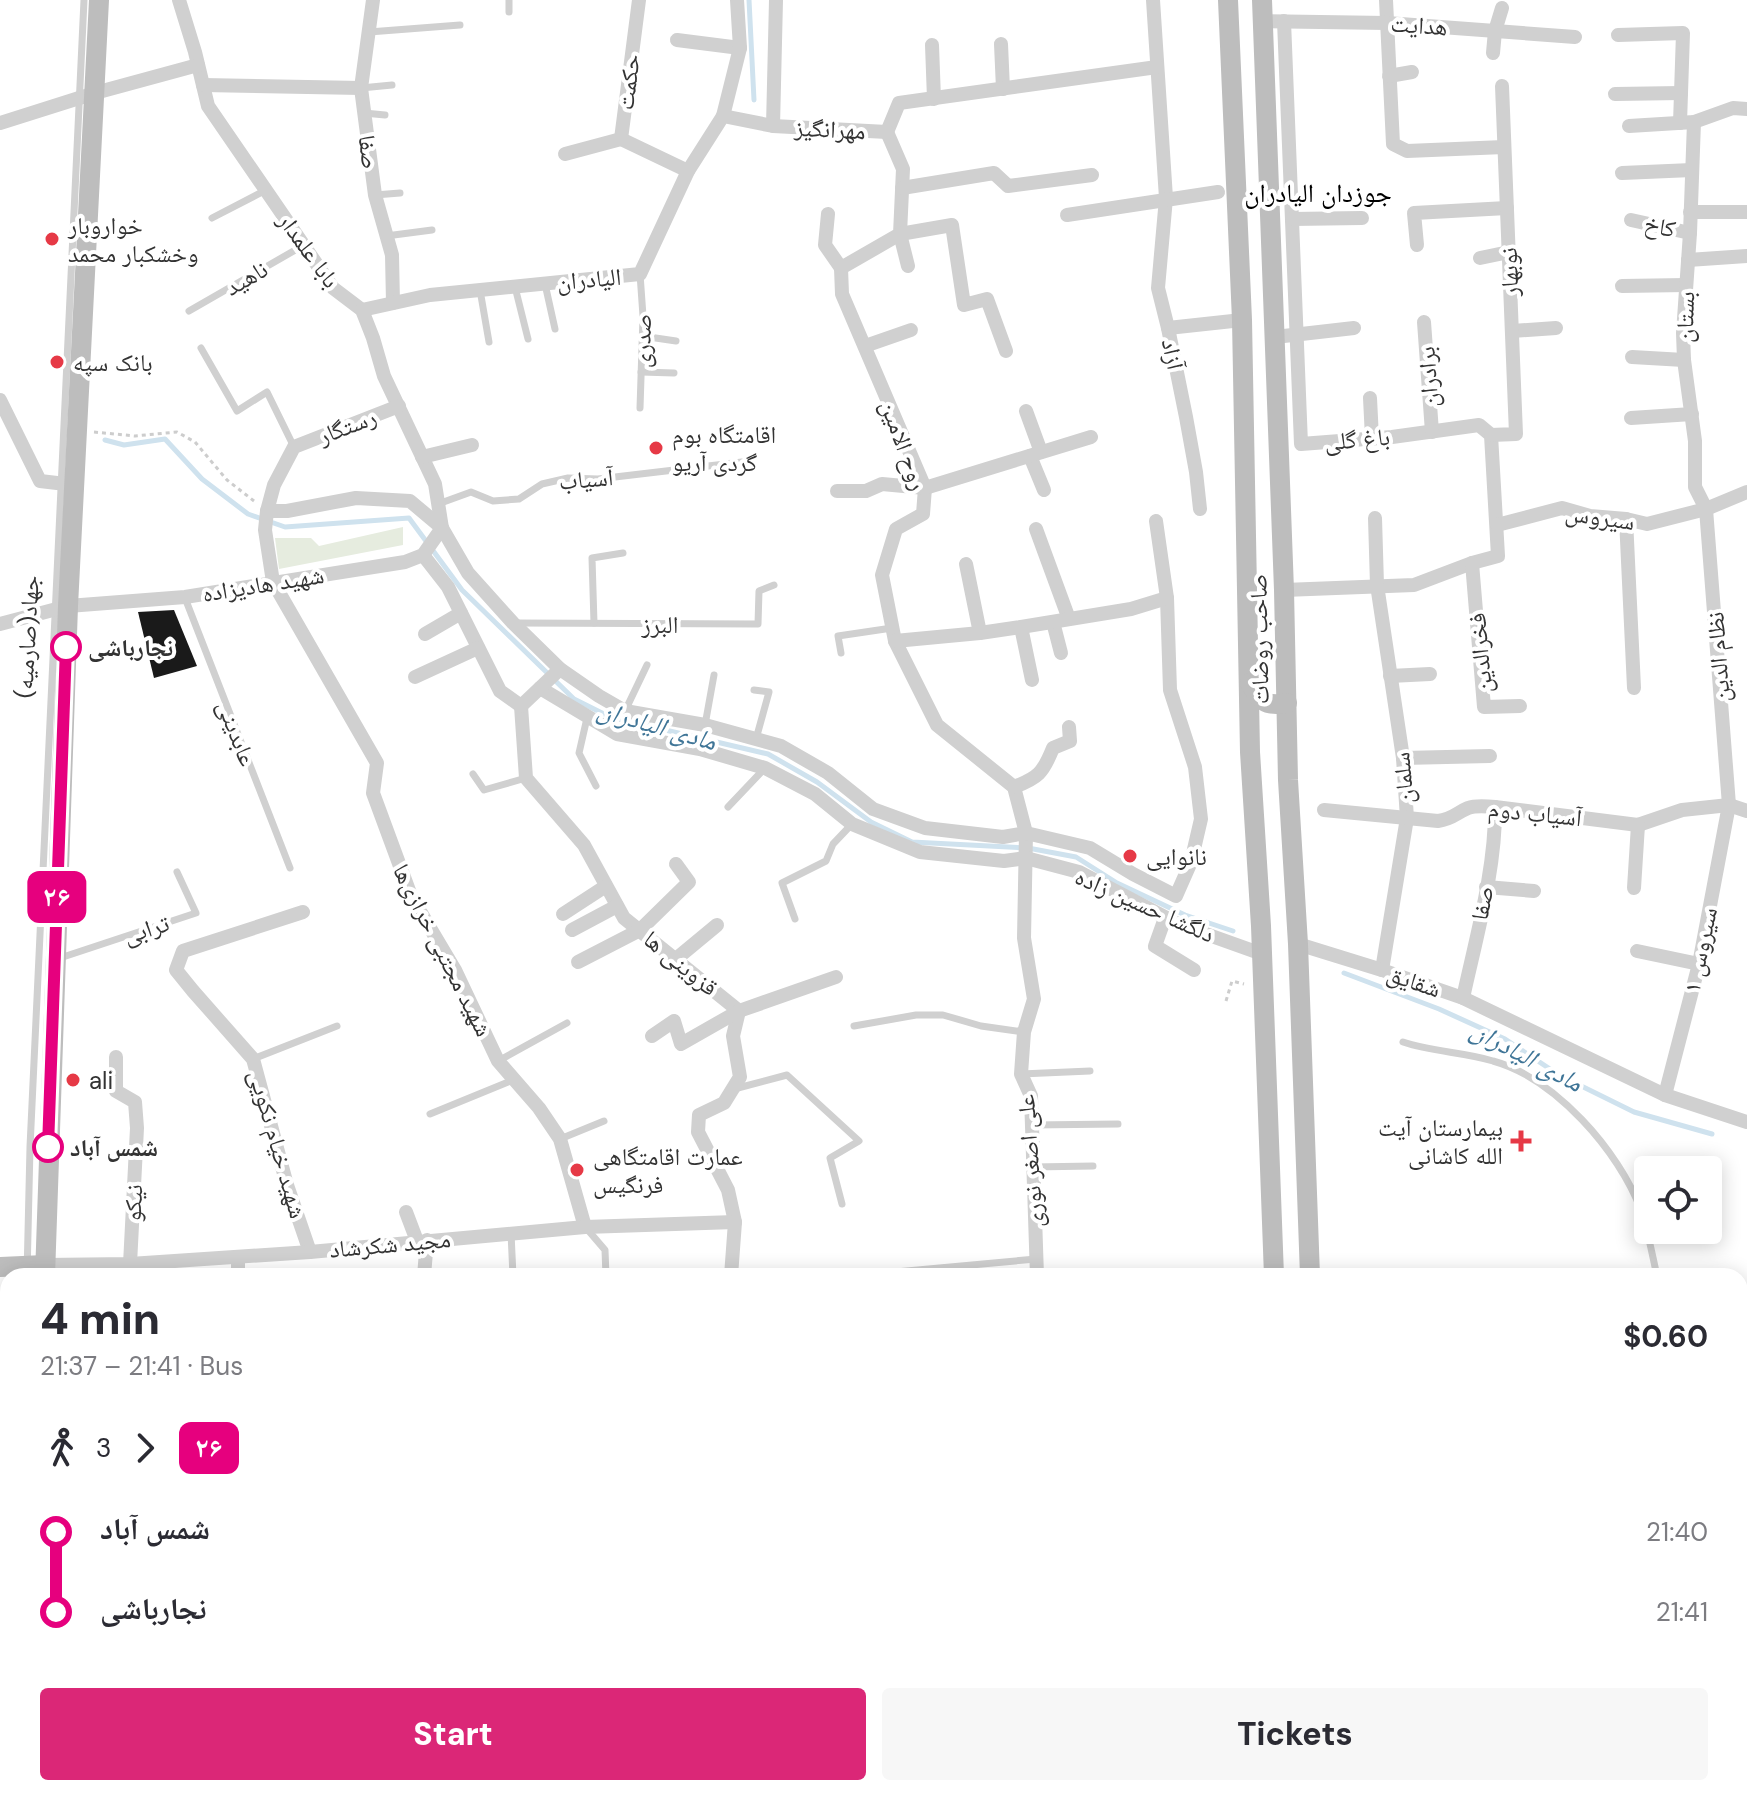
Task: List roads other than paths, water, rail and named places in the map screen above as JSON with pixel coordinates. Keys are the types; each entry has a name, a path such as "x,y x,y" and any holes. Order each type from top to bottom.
{"street":[{"name":"جهاد(صارمیه)","path":"36,1268 54,960 61,607 68,484 77,430 87,96 99,0"},
{"name":"بابا علمدار","path":"179,0 208,106 333,288 362,310"},
{"name":"صفا","path":"373,0 361,88 375,195 392,255 393,303"},
{"name":"حکمت","path":"639,0 621,139 688,171"},
{"name":"الیادران","path":"362,310 430,295 640,274 688,171 723,116 740,48 737,0"},
{"path":"723,116 773,126 776,0"},
{"name":"آزاد","path":"1153,0 1166,198 1158,288 1191,445 1200,509"},
{"name":"صاحب روضات","path":"1228,0 1242,320 1250,752 1264,988 1274,1268"},
{"name":"صاحب روضات","path":"1262,0 1288,780 1298,944 1310,1268"},
{"path":"1386,0 1393,144 1407,151 1504,147"},
{"path":"1493,53 1502,8"},
{"name":"هدایت","path":"1262,21 1387,23 1575,37"},
{"name":"باغ گلی","path":"1284,21 1301,444 1479,425 1491,435"},
{"name":"بستان","path":"1618,35 1683,33 1681,93 1692,170 1684,360 1695,441 1695,487 1706,509"},
{"path":"677,40 740,48"},
{"path":"1001,44 1003,89"},
{"path":"932,45 934,99"},
{"path":"0,123 198,65"},
{"path":"908,266 900,234 903,169 887,132 899,103 1157,67"},
{"path":"1389,76 1412,72"},
{"path":"203,85 361,88"},
{"name":"نوبهار","path":"1491,435 1516,434 1502,86"},
{"path":"1615,94 1681,93"},
{"path":"1629,126 1687,123 1733,108 1747,109"},
{"name":"مهرانگیز","path":"773,126 887,132"},
{"path":"565,154 621,139"},
{"path":"1622,173 1692,170"},
{"path":"902,188 994,173 1008,186 1092,175"},
{"path":"1067,215 1218,192"},
{"path":"1417,245 1414,213 1507,208"},
{"path":"1690,212 1747,212"},
{"name":"روح الامین","path":"828,214 825,245 841,268 842,294 925,488 923,514 896,529 882,575 894,634 937,725 1014,787"},
{"path":"1292,219 1362,218"},
{"name":"کاخ","path":"1631,220 1690,233"},
{"path":"841,268 900,234 952,225 964,305 987,299 1006,351"},
{"path":"1480,258 1509,252"},
{"path":"1688,260 1747,256"},
{"path":"1622,286 1686,285"},
{"path":"362,310 384,376 435,484 442,528 423,555 448,587 500,691 521,706"},
{"path":"1168,328 1242,320"},
{"name":"برادران","path":"1424,322 1432,432"},
{"path":"1275,337 1354,328"},
{"path":"1512,331 1556,328"},
{"path":"865,346 911,330"},
{"path":"1632,357 1684,360"},
{"path":"1370,398 1372,438"},
{"path":"0,400 40,481 68,484"},
{"name":"رستگار","path":"273,582 265,530 267,511 274,485 294,447 399,406"},
{"path":"1026,411 1044,490"},
{"path":"1631,418 1692,414"},
{"path":"1284,590 1414,585 1498,556 1491,435"},
{"path":"837,491 866,491 882,484 925,488 1091,437"},
{"path":"422,457 472,445"},
{"name":"سیروس","path":"1497,525 1562,508 1590,516 1647,524 1706,509 1747,492"},
{"path":"267,511 287,511 356,498 410,501 442,528"},
{"name":"نظام الدین","path":"1706,509 1729,805"},
{"name":"سلمان","path":"1375,518 1377,585 1403,758 1407,818 1382,970"},
{"path":"1626,519 1634,688"},
{"path":"894,634 980,633 1131,609 1167,598 1156,521"},
{"name":"دلگشا حسین زاده","path":"442,528 468,573 513,623 560,669 625,711 705,725 781,746 828,773 873,809 925,828 1003,837 1026,833 1090,848 1176,896 1191,862 1201,819 1195,767 1170,690 1167,598"},
{"path":"1036,529 1069,619"},
{"name":"شهید هادیزاده","path":"0,624 61,607 185,597 405,562 423,555"},
{"name":"فخرالدین","path":"1472,563 1484,707 1520,706"},
{"path":"966,564 980,633"},
{"name":"شهید مجتبی خرازی‌ها","path":"273,582 377,763 373,793 411,896 455,970 498,1061 539,1108 560,1139 585,1227"},
{"path":"425,634 461,613"},
{"path":"1053,622 1061,653"},
{"path":"1021,627 1032,680"},
{"path":"415,677 478,648"},
{"path":"521,706 560,669"},
{"path":"1390,676 1430,674"},
{"path":"1250,683 1259,698 1273,706 1287,703"},
{"name":"دلگشا حسین زاده","path":"540,688 617,734 700,749 765,768 815,794 852,824 920,852 1004,861 1026,858 1079,872 1178,924 1262,954"},
{"path":"521,706 526,778"},
{"path":"1026,833 1014,787 1033,780 1053,748 1070,741 1069,727"},
{"path":"1250,752 1262,741 1275,746 1288,780"},
{"path":"1403,758 1490,756"},
{"name":"قزوینی ها","path":"526,778 584,845 624,918 739,1011 733,1036 740,1077 732,1090"},
{"name":"آسیاب دوم","path":"1324,810 1438,821 1448,820 1477,806 1638,825 1682,810 1729,805 1747,811"},
{"name":"سیروس ۱","path":"1665,1095 1699,964 1729,805"},
{"name":"صفا","path":"1463,998 1486,887 1495,807"},
{"path":"1634,888 1638,825"},
{"name":"علی اصغر نوری","path":"1026,833 1024,938 1034,999 1024,1032 1021,1074 1031,1096 1037,1268"},
{"path":"1079,872 1090,848"},
{"path":"578,962 640,930 689,882 676,864"},
{"path":"563,914 606,886"},
{"path":"1486,887 1534,891"},
{"path":"572,930 617,906"},
{"name":"شهید خیام نکویی","path":"303,912 183,951 176,970 253,1059 287,1185 310,1252"},
{"path":"1165,918 1155,946 1194,970"},
{"path":"676,959 717,925"},
{"name":"شقایق","path":"1298,944 1463,998 1665,1095 1747,1122"},
{"path":"1637,951 1699,964"},
{"path":"652,1036 674,1021 681,1044 739,1011 836,977"},
{"name":"نیکو","path":"116,1057 116,1091 135,1102 137,1128 130,1264"},
{"path":"732,1090 724,1103 699,1115 698,1132 728,1190 735,1222 732,1268"},
{"path":"406,1212 422,1241 424,1268"},
{"name":"مجید شکرشاد","path":"76,1268 310,1252 585,1227 735,1222"},
{"path":"238,1257 238,1268"}],"lane":[{"name":"جهاد(صارمیه)","path":"68,484 87,96 84,0"},
{"path":"509,0 509,12"},
{"path":"369,32 460,25"},
{"path":"361,88 392,85"},
{"path":"364,113 385,115"},
{"path":"212,218 266,190"},
{"path":"375,195 400,193"},
{"path":"386,236 432,230"},
{"name":"ناهید","path":"189,311 304,245"},
{"name":"صدری","path":"640,274 643,316 640,408"},
{"path":"544,283 555,329"},
{"path":"515,286 528,339"},
{"path":"480,290 489,342"},
{"path":"642,336 676,341"},
{"path":"201,348 237,411 267,392 294,447"},
{"path":"641,372 674,373"},
{"name":"آسیاب","path":"438,504 471,492 493,501 519,499 542,484 568,478 598,479 742,462"},
{"path":"594,623 592,558 623,553"},
{"name":"البرز","path":"513,623 758,624 759,591 774,585"},
{"name":"عابدینی","path":"185,597 290,868"},
{"name":"جهاد(صارمیه)","path":"36,1268 31,1131 61,607"},
{"path":"841,653 838,636 894,634"},
{"path":"625,711 647,665"},
{"path":"705,725 714,675"},
{"path":"754,690 769,692 756,739"},
{"path":"587,718 579,753 596,786"},
{"path":"728,807 765,768"},
{"path":"473,774 484,790 526,778"},
{"path":"795,919 782,883 826,861 833,844 852,824"},
{"name":"ترابی","path":"54,960 196,913 177,872"},
{"path":"854,1026 916,1015 943,1015 981,1026 1024,1032"},
{"path":"498,1061 567,1023"},
{"path":"253,1059 337,1026"},
{"path":"1403,1042 1518,1069 1534,1078 1570,1109 1595,1133 1622,1169 1641,1211 1655,1268"},
{"path":"1021,1074 1090,1071"},
{"path":"732,1090 787,1075 859,1141 830,1158 842,1204"},
{"path":"430,1114 514,1079"},
{"path":"560,1139 604,1121"},
{"path":"1032,1125 1118,1124"},
{"path":"1033,1167 1093,1166"},
{"path":"585,1227 605,1250 606,1268"},
{"path":"511,1233 513,1268"},
{"path":"939,1268 1036,1259"}],"waterway":[{"path":"749,0 754,100"},
{"name":"مادی الیادران","path":"105,440 124,445 165,439 202,479 248,514 285,527 409,518 462,590 574,699 610,717 768,754 817,782 871,822 912,842 1028,848 1076,857 1117,883 1185,915 1233,931"},
{"name":"مادی الیادران","path":"1344,973 1439,1009 1505,1039 1559,1075 1634,1112 1712,1134"}],"place":[{"name":"خواروبار وخشکبار محمد","path":"52,239"},
{"name":"بانک سپه","path":"57,362"},
{"name":"اقامتگاه بوم گردی آریو","path":"656,448"},
{"name":"نجارباشی","path":"66,647"},
{"name":"نانوایی","path":"1130,856"},
{"name":"ali","path":"73,1080"},
{"name":"بیمارستان آیت الله کاشانی","path":"1521,1141"},
{"name":"شمس آباد","path":"48,1147"},
{"name":"عمارت اقامتگاهی فرنگیس","path":"577,1170"}],"district":[{"name":"جوزدان الیادران","path":"1318,193"}]}
